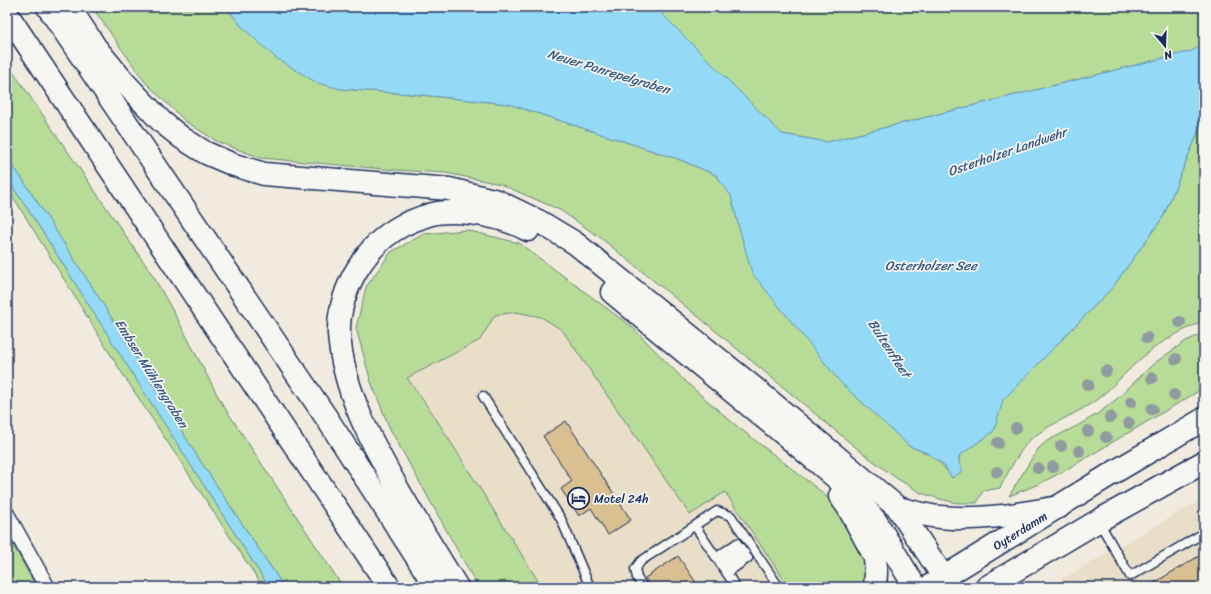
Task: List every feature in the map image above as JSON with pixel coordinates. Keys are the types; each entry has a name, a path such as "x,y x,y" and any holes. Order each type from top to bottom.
{"main road":[{"path":"48,7 326,417 436,587"},
{"path":"70,7 96,48 124,82 162,122 182,138 206,153 234,165 264,174 449,189 497,201 540,222 575,243 753,387 898,508 939,584"},
{"path":"7,14 389,587"},
{"path":"457,587 424,535 384,464 362,420 352,396 345,372 339,334 340,315 344,297 353,276 365,258 379,242 397,229 416,219 438,213 460,212 483,214 522,226 555,245 847,487 875,520 915,587"},
{"name":"Oyterdamm","path":"939,584 1111,474 1204,419"},
{"path":"808,454 848,507 875,557 876,573 874,587"},
{"path":"987,587 1098,521 1204,463"},
{"path":"898,508 939,517 970,518 1003,516 1059,507"}],"street":[{"path":"7,515 47,587"}],"lane":[{"path":"483,396 560,519 590,587"},
{"path":"643,587 637,578 635,569 641,561 717,511 731,516 779,587"},
{"path":"1098,521 1130,576 1204,533"},
{"path":"695,526 736,587"},
{"path":"722,565 743,550 722,565"}],"shaded area":[{"path":"516,312 541,317 562,330 690,514 725,492 789,587 542,587 433,414 407,378 480,340 495,315"},
{"path":"1204,498 1204,587 1048,587"}],"green space":[{"path":"92,7 226,7 242,27 341,89 411,94 509,104 678,159 716,175 731,195 753,273 909,446 934,458 948,471 952,478 959,463 959,456 994,431 1002,400 1112,288 1163,217 1204,118 1204,321 1180,332 1158,345 1092,403 1045,429 1031,439 1018,455 1000,488 983,491 977,503 958,503 940,499 921,493 896,478 860,451 602,239 560,210 500,184 446,173 261,158 218,142 185,121 145,82"},
{"path":"655,7 1204,7 1204,44 1192,51 827,142 782,134"},
{"path":"7,63 152,274 221,402 343,587 284,587 201,462 96,293 21,177 7,158"},
{"path":"7,178 269,587 263,587 120,370 7,187"},
{"path":"466,230 519,243 632,327 686,382 733,423 823,493 842,512 866,561 867,585 863,587 789,587 725,492 690,515 562,330 541,317 516,312 495,315 480,340 407,378 433,414 542,587 478,587 390,429 371,382 356,328 366,287 391,252 424,234"},
{"path":"1204,333 1204,388 1064,471 1039,484 1009,496 1038,449 1047,441 1099,413 1119,397 1153,364 1186,341"},
{"path":"7,534 36,587 7,587"}],"water":[{"name":"Osterholzer See","path":"226,7 655,7 782,134 827,142 1192,51 1204,44 1204,118 1163,217 1112,288 1003,400 994,431 959,456 959,463 963,471 952,478 944,465 927,453 909,446 841,383 752,273 731,196 716,175 678,159 509,104 411,94 341,89 317,83 276,58 242,27"},
{"path":"7,158 21,177 96,293 201,462 284,587 269,587 7,178"}],"building":[{"path":"566,421 631,520 608,535 591,508 579,516 561,489 572,481 543,436"},
{"path":"1204,553 1204,587 1147,587"},
{"path":"678,556 697,584 700,582 704,587 651,587 645,578"}],"place":[{"name":"Motel 24h","path":"579,499"}],"water label":[{"name":"Neuer Panrepelgraben","path":"609,71"},
{"name":"Osterholzer Landwehr","path":"1007,151"},
{"name":"Bultenfleet","path":"890,348"},
{"name":"Embser Mühlengraben","path":"152,373"}]}
